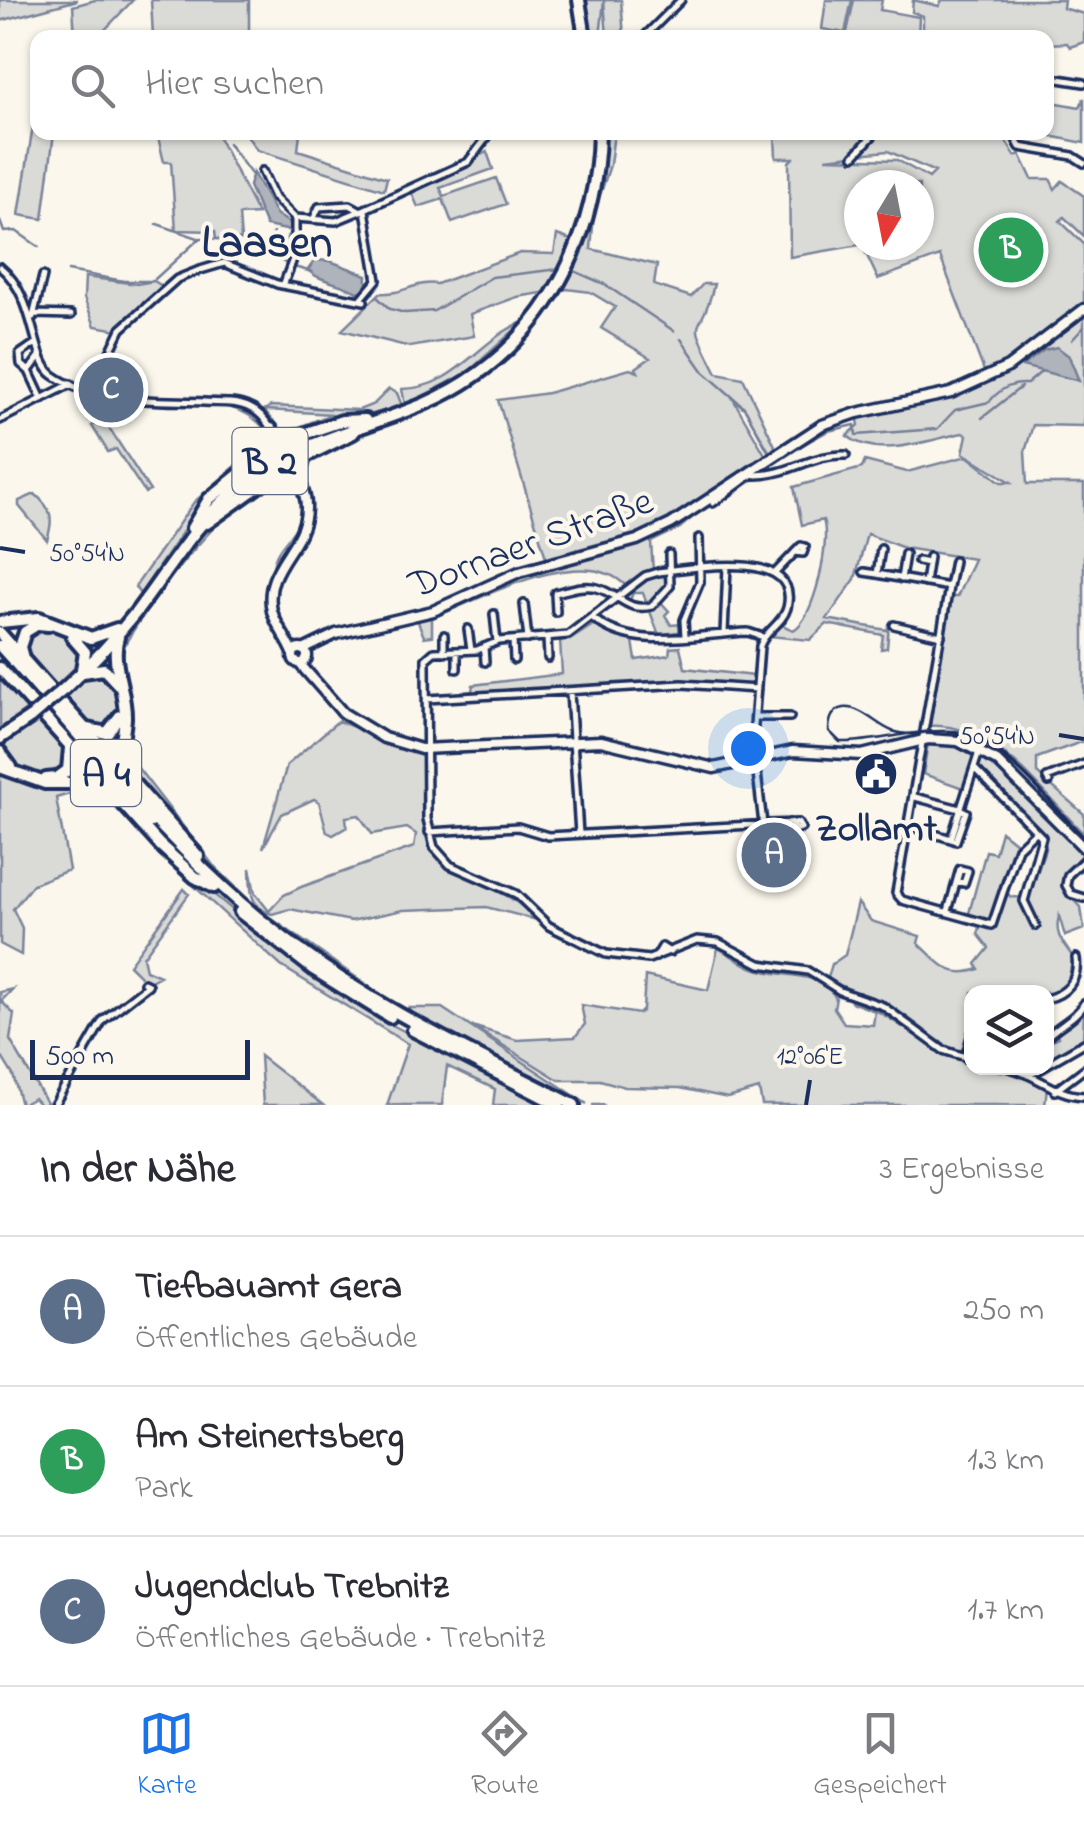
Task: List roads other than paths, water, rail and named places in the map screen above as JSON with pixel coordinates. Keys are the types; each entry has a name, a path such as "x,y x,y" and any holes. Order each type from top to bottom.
{"highway":[{"path":"577,0 582,30"},
{"name":"B 2","path":"2,735 82,671 119,630 195,529 226,498 270,464 316,440 457,387 519,335 560,283 582,229 594,192 597,140"},
{"name":"B 2","path":"195,529 209,499 277,445 342,421 366,422"},
{"name":"B 2","path":"195,529 293,462 366,422"},
{"name":"B 2","path":"272,430 277,445"},
{"name":"B 2","path":"293,462 298,477"},
{"path":"0,622 39,618 91,638 119,630 115,649 125,715 120,754 126,772"},
{"path":"24,659 20,647 25,632 46,624 82,646 82,671 109,671 116,680 119,723 110,732 98,734 86,728"},
{"path":"0,633 180,831 206,870"},
{"name":"A 4","path":"0,646 206,870 275,932 359,991 574,1105"},
{"name":"A 4","path":"0,656 214,887 285,949 358,999 559,1105"},
{"path":"2,671 183,866 214,887"},
{"path":"2,735 0,749 10,767 53,779 71,765 68,743"},
{"path":"0,767 45,783 88,783 112,792"}],"main road":[{"name":"Dornaer Straße","path":"301,655 336,634 433,611 509,575 637,540 671,524 841,418 932,399 978,382 1021,359 1084,308"},
{"path":"277,445 293,462 306,518 277,566 270,592 275,618 343,713 394,742 427,748 623,740 677,757 724,766 793,751 873,754 923,740 950,740 980,750 1010,773 1084,848"},
{"path":"277,445 298,447 293,462"}],"street":[{"path":"651,30 681,0"},
{"path":"1054,78 1084,83"},
{"path":"294,218 336,221 363,210 468,162 485,140"},
{"path":"854,156 869,140"},
{"path":"1016,140 1020,147 1073,156 1084,164"},
{"path":"262,171 274,197 294,218 296,254 283,284"},
{"path":"314,220 319,207 350,205 363,210"},
{"path":"92,390 114,340 158,296 177,279 219,264 241,267 283,284 363,300 377,280 363,210"},
{"path":"0,267 16,284 34,316"},
{"path":"44,276 34,316 40,356 51,374 116,398 245,406 263,417 277,445"},
{"path":"34,316 71,315"},
{"path":"37,342 18,360 29,371 42,399"},
{"path":"29,371 40,356"},
{"path":"0,420 72,384"},
{"path":"754,473 779,474 824,457 846,454"},
{"name":"Dornaer Straße","path":"713,502 754,473"},
{"path":"684,636 684,620 697,596 700,538"},
{"path":"776,574 795,552"},
{"path":"876,574 878,553"},
{"path":"556,612 555,593 591,587 638,608 657,603 669,590 672,570 668,554"},
{"path":"900,578 905,554"},
{"path":"918,561 928,560 925,583"},
{"path":"953,564 896,892 902,900 987,925 996,922 1018,848 1036,831"},
{"path":"763,824 755,716 762,638 786,610 785,587 776,574 760,566 672,570 646,576 568,636 434,652 426,660 429,832 434,847 450,865 516,894 549,926 616,957 656,957 662,947 670,952 697,940 718,942 760,964 808,971 840,991 883,1006 942,1050 964,1057"},
{"path":"944,566 962,566"},
{"path":"724,633 727,567"},
{"path":"864,572 949,588"},
{"path":"524,604 528,639"},
{"path":"494,614 497,642"},
{"path":"594,618 623,636 748,632 762,638"},
{"path":"941,634 894,625 941,634"},
{"path":"468,630 471,650"},
{"path":"444,635 444,652"},
{"path":"547,638 548,658"},
{"path":"513,640 514,660"},
{"path":"484,647 485,662"},
{"path":"457,651 458,668"},
{"path":"428,699 682,684 757,689"},
{"path":"570,692 578,834"},
{"path":"755,716 790,717"},
{"path":"960,809 980,750"},
{"path":"1048,782 1047,778 1084,764"},
{"path":"974,768 1036,831 1042,846 1024,907 1036,926"},
{"path":"909,826 956,841 966,812 915,797"},
{"path":"429,832 518,827 540,836 789,823"},
{"path":"1084,860 1066,884 1071,894 1084,898"},
{"path":"948,912 957,882"},
{"path":"1054,996 1070,988 1077,969 1076,958"},
{"path":"54,1105 99,1025 148,985 144,983"},
{"path":"1054,1027 1080,1012 1084,1003"},
{"path":"1054,1061 1084,1044"},
{"path":"1054,1091 1084,1070"},
{"path":"1032,1075 1054,1091 1084,1096"}],"waterway":[{"path":"228,143 251,174"},
{"path":"0,221 4,232 16,231 39,247"},
{"path":"157,224 198,238"},
{"path":"273,233 273,245 280,258"},
{"path":"281,256 288,235"},
{"path":"155,279 200,238 241,240 289,265"},
{"path":"294,267 312,272"},
{"path":"377,297 390,309 405,313 434,311 492,277 559,269"},
{"path":"572,270 604,284 674,331"},
{"path":"68,271 124,281 152,281"},
{"path":"1072,340 1084,327"},
{"path":"681,339 704,372 744,407 770,453"},
{"path":"775,460 828,431 855,425 856,435 937,429 955,410 989,402 1006,388 1027,384 1041,372"},
{"path":"982,418 1021,387"},
{"path":"593,1105 604,1105"}],"tram line":[{"path":"1084,837 1039,788 1015,765 975,737 961,732 949,731 937,731 903,734 850,708 840,709 832,716 829,731 840,742 865,741 915,733 940,731 962,734 982,743 1020,771 1084,839"}],"place":[{"name":"Am Steinertsberg","path":"1011,250"},
{"name":"Jugendclub Trebnitz","path":"111,390"},
{"name":"Zollamt","path":"876,774"},
{"name":"Tiefbauamt Gera","path":"774,855"}],"district":[{"name":"Laasen","path":"267,240"}]}
